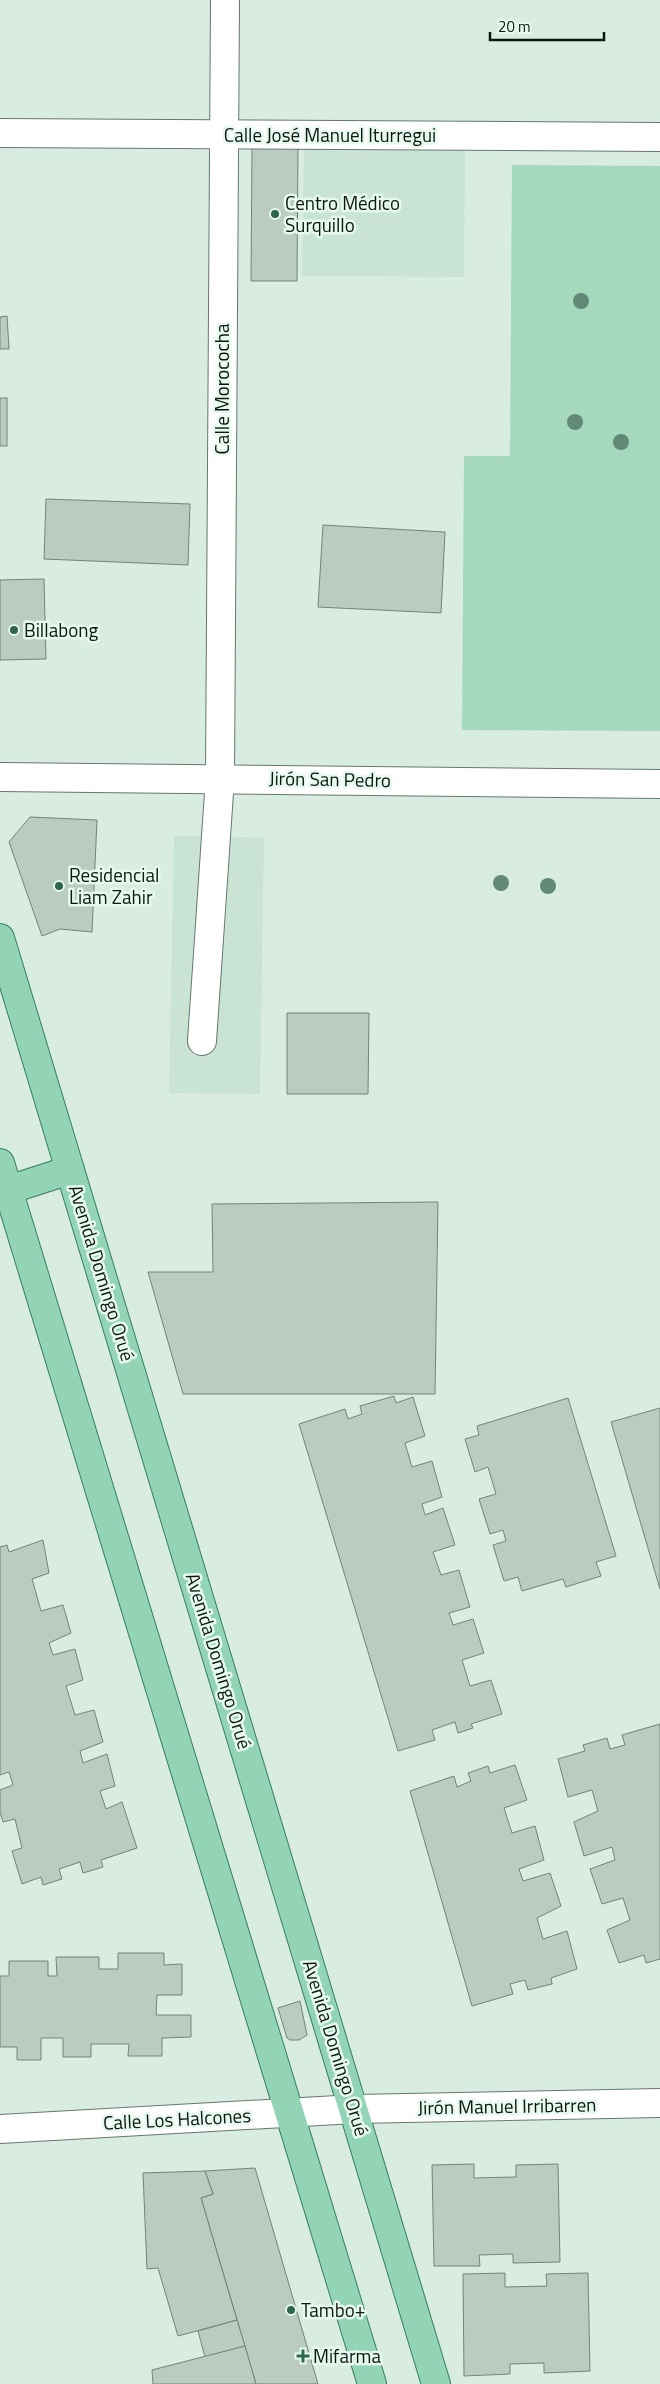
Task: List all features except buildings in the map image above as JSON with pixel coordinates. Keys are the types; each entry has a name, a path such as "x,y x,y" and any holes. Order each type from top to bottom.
{"main road":[{"name":"Avenida Domingo Orué","path":"0,938 355,2109 436,2384"},
{"path":"0,1163 372,2384"},
{"path":"8,1190 70,1170"}],"street":[{"name":"Calle Morococha","path":"202,1041 220,778 225,0"},
{"name":"Calle José Manuel Iturregui","path":"0,133 660,136"},
{"name":"Jirón San Pedro","path":"0,777 660,784"},
{"name":"Jirón Manuel Irribarren","path":"355,2109 660,2103"},
{"name":"Calle Los Halcones","path":"0,2130 355,2109"}],"shaded area":[{"path":"304,148 465,149 464,277 302,276"},
{"path":"174,836 264,837 260,1094 169,1093"}],"green space":[{"path":"512,165 660,166 660,731 462,730 464,456 510,456"}],"place":[{"name":"Centro Médico Surquillo","path":"275,214"},
{"name":"Billabong","path":"14,630"},
{"name":"Residencial Liam Zahir","path":"59,886"},
{"name":"Tambo+","path":"291,2310"},
{"name":"Mifarma","path":"303,2356"}]}
